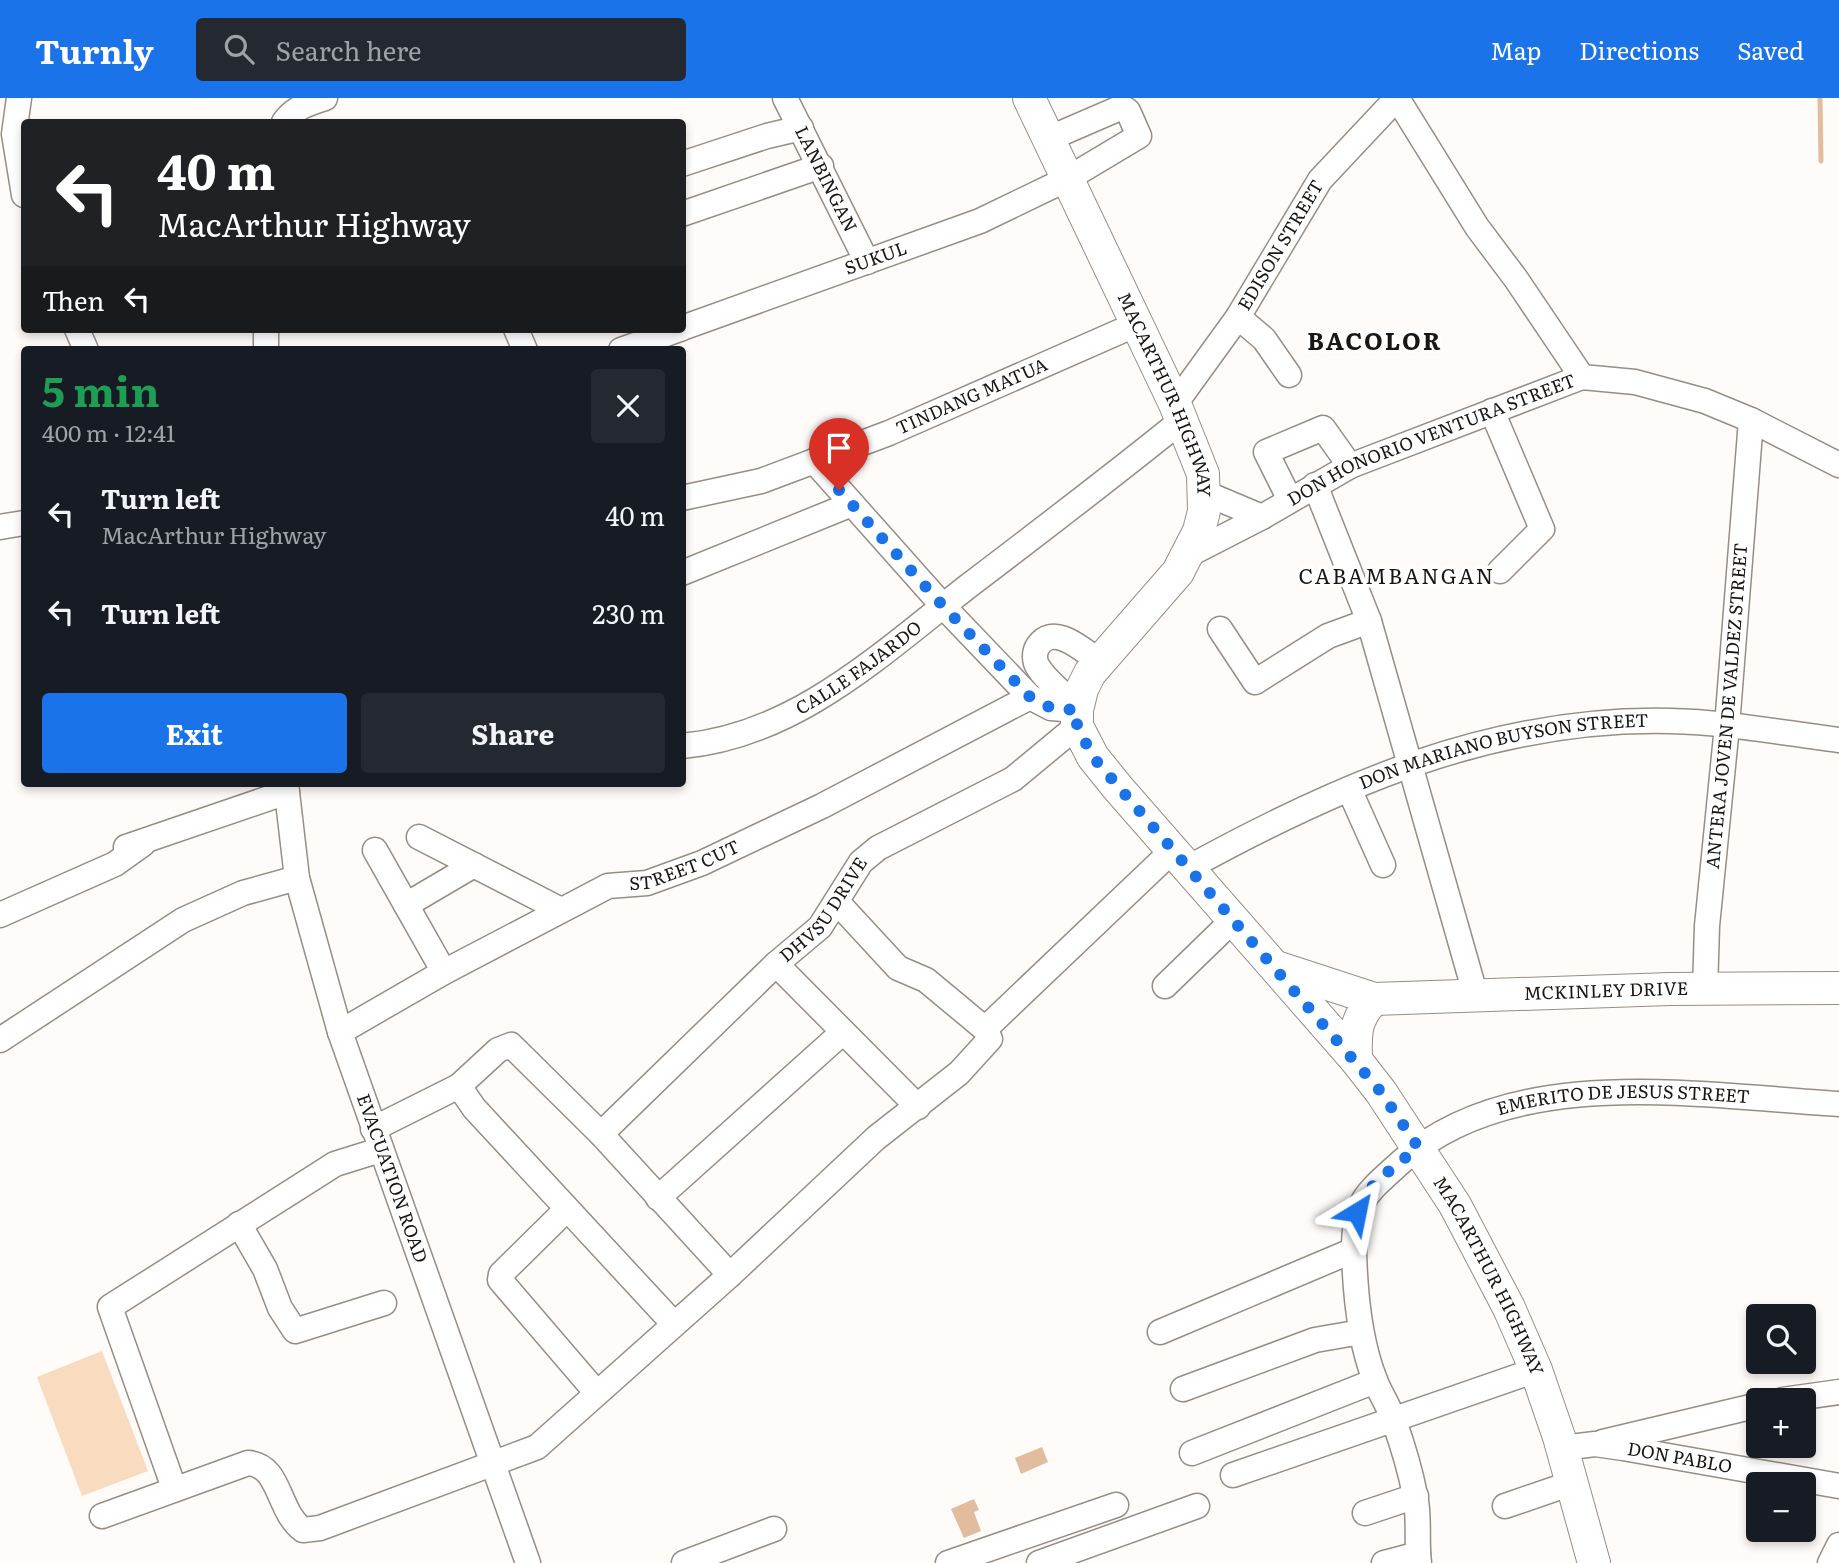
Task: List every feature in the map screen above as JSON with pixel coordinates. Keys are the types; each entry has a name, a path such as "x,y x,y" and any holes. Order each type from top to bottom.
{"main road":[{"name":"MACARTHUR HIGHWAY","path":"1028,98 1178,412 1199,461 1205,493 1199,531 1188,555 1160,595 1100,662 1082,690 1077,714 1093,757 1356,1060 1418,1147 1486,1260 1536,1370 1562,1448 1594,1563"},
{"name":"MCKINLEY DRIVE","path":"1277,968 1374,999 1475,993 1839,988"},
{"path":"1356,1060 1356,1026 1363,1010 1374,999"}],"street":[{"path":"19,98 14,134 21,177"},
{"path":"286,119 304,105 325,98"},
{"name":"LANBINGAN","path":"785,98 867,262"},
{"name":"EDISON STREET","path":"1178,412 1320,180 1397,98 1476,227 1582,377"},
{"name":"SUKUL","path":"686,326 980,221 1067,179 1139,139 1128,111 1122,107 1048,139"},
{"path":"686,163 767,136 801,128"},
{"path":"686,213 821,166"},
{"path":"1238,317 1264,339 1289,375"},
{"name":"TINDANG MATUA","path":"686,497 761,481 889,433 1137,324"},
{"name":"SUKUL","path":"632,346 667,333"},
{"name":"DON HONORIO VENTURA STREET","path":"1188,555 1262,517 1350,466 1582,377 1608,377 1661,388 1751,420 1839,465"},
{"path":"1492,411 1542,529 1500,571"},
{"name":"CALLE FAJARDO","path":"686,746 708,744 747,734 837,689 943,606 1178,412"},
{"name":"ANTERA JOVEN DE VALDEZ STREET","path":"1705,990 1707,926 1727,726 1751,420"},
{"path":"1290,500 1266,452 1323,428 1350,466"},
{"path":"814,461 943,606 1030,697 1051,708 1077,714"},
{"path":"1315,485 1369,621 1475,993"},
{"path":"1205,493 1262,517"},
{"path":"686,571 852,504"},
{"path":"0,527 21,524"},
{"path":"1220,629 1255,682 1328,636 1369,621"},
{"path":"1077,714 1038,667 1035,657 1038,646 1048,638 1060,637 1100,662"},
{"name":"STREET CUT","path":"340,1032 444,972 608,886 646,883 702,863 822,806 1030,697"},
{"name":"DHVSU DRIVE","path":"601,1134 776,964 820,927 861,862 878,848 1013,779 1077,714"},
{"name":"DON MARIANO BUYSON STREET","path":"985,1029 1180,859 1257,830 1411,763 1543,728 1575,724 1672,720 1839,740"},
{"path":"0,915 115,864 137,844 287,788"},
{"name":"EVACUATION ROAD","path":"287,788 297,878 340,1032 528,1563"},
{"path":"1349,789 1383,865"},
{"path":"419,836 561,910"},
{"path":"375,850 444,972"},
{"path":"406,905 474,865"},
{"path":"0,1040 183,920 243,893 297,878"},
{"path":"102,1516 248,1463 260,1464 269,1472 290,1521 303,1530 320,1528 537,1447 596,1391 730,1275 876,1138 959,1073 990,1039 985,1029 926,980 898,968 836,902"},
{"path":"1165,986 1233,920"},
{"path":"776,964 918,1107"},
{"path":"658,1199 844,1032"},
{"path":"174,1488 110,1307 459,1086 498,1050 510,1045 601,1134 730,1275"},
{"path":"459,1086 474,1108 566,1210 674,1324"},
{"name":"EMERITO DE JESUS STREET","path":"1419,1558 1416,1496 1393,1418 1375,1381 1361,1332 1354,1250 1360,1201 1418,1147 1457,1124 1503,1108 1555,1097 1636,1091 1839,1104"},
{"path":"566,1210 500,1274 500,1280 596,1391"},
{"path":"239,1224 265,1269 279,1308 295,1331 384,1303"},
{"path":"1160,1332 1354,1250"},
{"path":"1183,1389 1315,1340 1361,1332"},
{"path":"1233,1475 1536,1370"},
{"path":"1192,1453 1375,1381"},
{"path":"1816,1395 1839,1392"},
{"path":"1595,1444 1746,1408"},
{"name":"DON PABLO","path":"1562,1448 1595,1444 1839,1486"},
{"path":"1505,1506 1572,1483"},
{"path":"1365,1513 1416,1496"},
{"path":"948,1563 1116,1505"},
{"path":"1039,1563 1196,1506"},
{"path":"684,1563 774,1529"},
{"path":"1830,1563 1839,1545"},
{"path":"1384,1563 1419,1558"}],"shaded area":[{"path":"102,1351 148,1471 82,1496 37,1377"},
{"path":"1042,1447 1048,1462 1021,1474 1015,1458"},
{"path":"974,1499 979,1510 974,1512 981,1531 964,1538 951,1509"}],"waterway":[{"path":"1820,98 1821,161"}],"district":[{"name":"BACOLOR","path":"1375,342"},
{"name":"CABAMBANGAN","path":"1397,577"}],"route":[{"path":"839,490 943,606 1030,697 1051,708 1077,710 1077,726 1093,757 1381,1092 1418,1147 1369,1191 1360,1201 1357,1212"}]}
